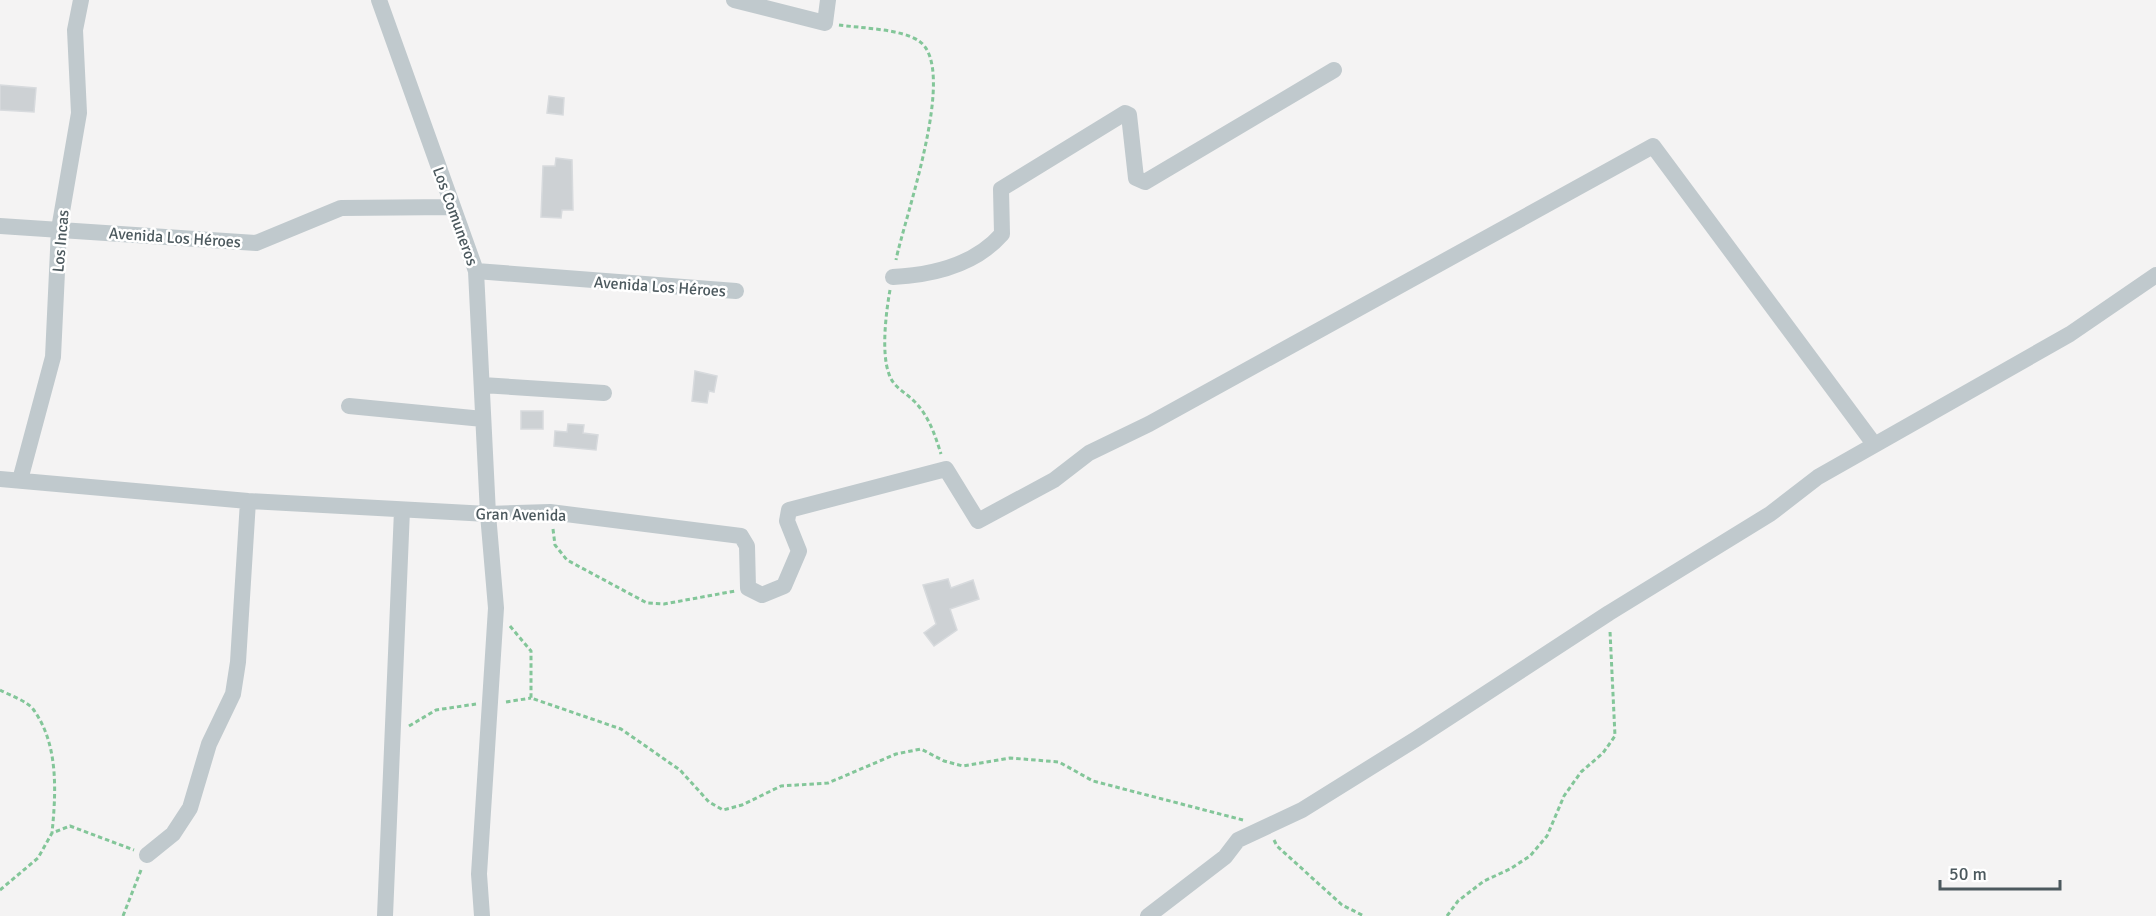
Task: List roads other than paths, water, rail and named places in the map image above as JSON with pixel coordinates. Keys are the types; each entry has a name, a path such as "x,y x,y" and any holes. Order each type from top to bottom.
{"street":[{"name":"Los Incas","path":"20,480 53,357 59,229 79,113 75,30 81,0"},
{"name":"Los Comuneros","path":"379,0 476,272 488,514 496,608 479,874 482,916"},
{"path":"734,0 825,23 828,0"},
{"path":"892,277 920,276 954,267 995,242 1002,234 1001,189 1125,113 1129,115 1137,178 1145,182 1334,70"},
{"name":"Gran Avenida","path":"0,479 248,501 488,514 550,512 741,536 747,546 748,588 762,596 783,586 799,551 787,521 789,510 946,469 978,521 1054,480 1089,453 1149,424 1653,146 1874,444"},
{"name":"Avenida Los Héroes","path":"0,226 256,243 340,208 452,207"},
{"name":"Avenida Los Héroes","path":"476,272 736,291"},
{"path":"1148,916 1225,857 1238,840 1302,810 1416,740 1609,612 1770,514 1818,477 2070,334 2156,275"},
{"path":"482,385 604,393"},
{"path":"348,406 483,419"},
{"path":"147,855 173,834 190,808 209,744 233,694 238,662 248,501"},
{"path":"385,916 402,510"}]}
